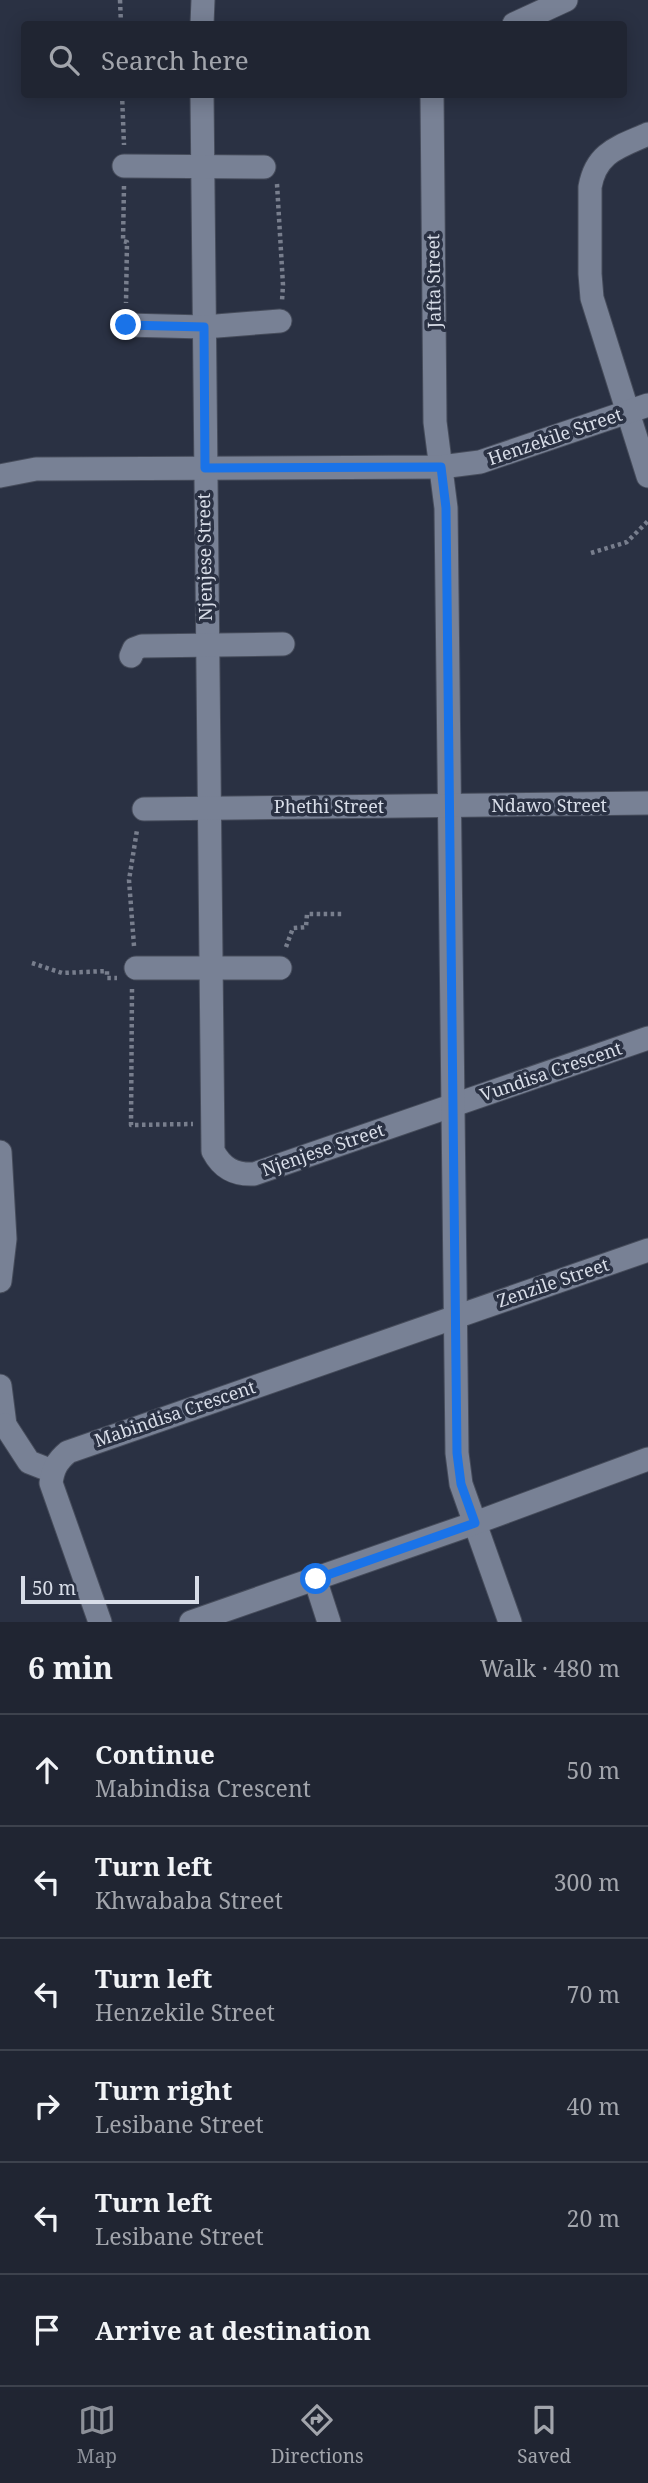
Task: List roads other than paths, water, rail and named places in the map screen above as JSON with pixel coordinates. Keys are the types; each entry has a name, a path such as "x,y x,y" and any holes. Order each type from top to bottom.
{"street":[{"path":"202,21 204,0"},
{"path":"520,21 566,0"},
{"name":"Njenjese Street","path":"202,98 213,1151 233,1172 254,1174 454,1105"},
{"name":"Jafta Street","path":"432,98 435,422 446,508 457,1453 461,1484 510,1622"},
{"path":"648,134 604,157 597,165 590,187 592,298 637,409 648,476"},
{"path":"124,166 264,167"},
{"path":"126,325 204,327 280,321"},
{"name":"Henzekile Street","path":"0,476 36,470 441,467 480,462 637,409"},
{"name":"Njenjese Street","path":"131,656 134,649 142,646 283,644"},
{"name":"Ndawo Street","path":"450,806 648,803"},
{"name":"Phethi Street","path":"208,808 450,806"},
{"path":"144,809 208,808"},
{"path":"134,973 210,968 279,968"},
{"name":"Vundisa Crescent","path":"454,1105 648,1038"},
{"path":"0,1152 3,1239 0,1281"},
{"name":"Zenzile Street","path":"457,1317 648,1250"},
{"name":"Mabindisa Crescent","path":"52,1471 58,1460 77,1448 457,1317"},
{"path":"0,1386 3,1426 29,1462 52,1471 51,1483 100,1622"},
{"path":"191,1622 475,1523 648,1459"},
{"path":"316,1579 329,1622"}]}
